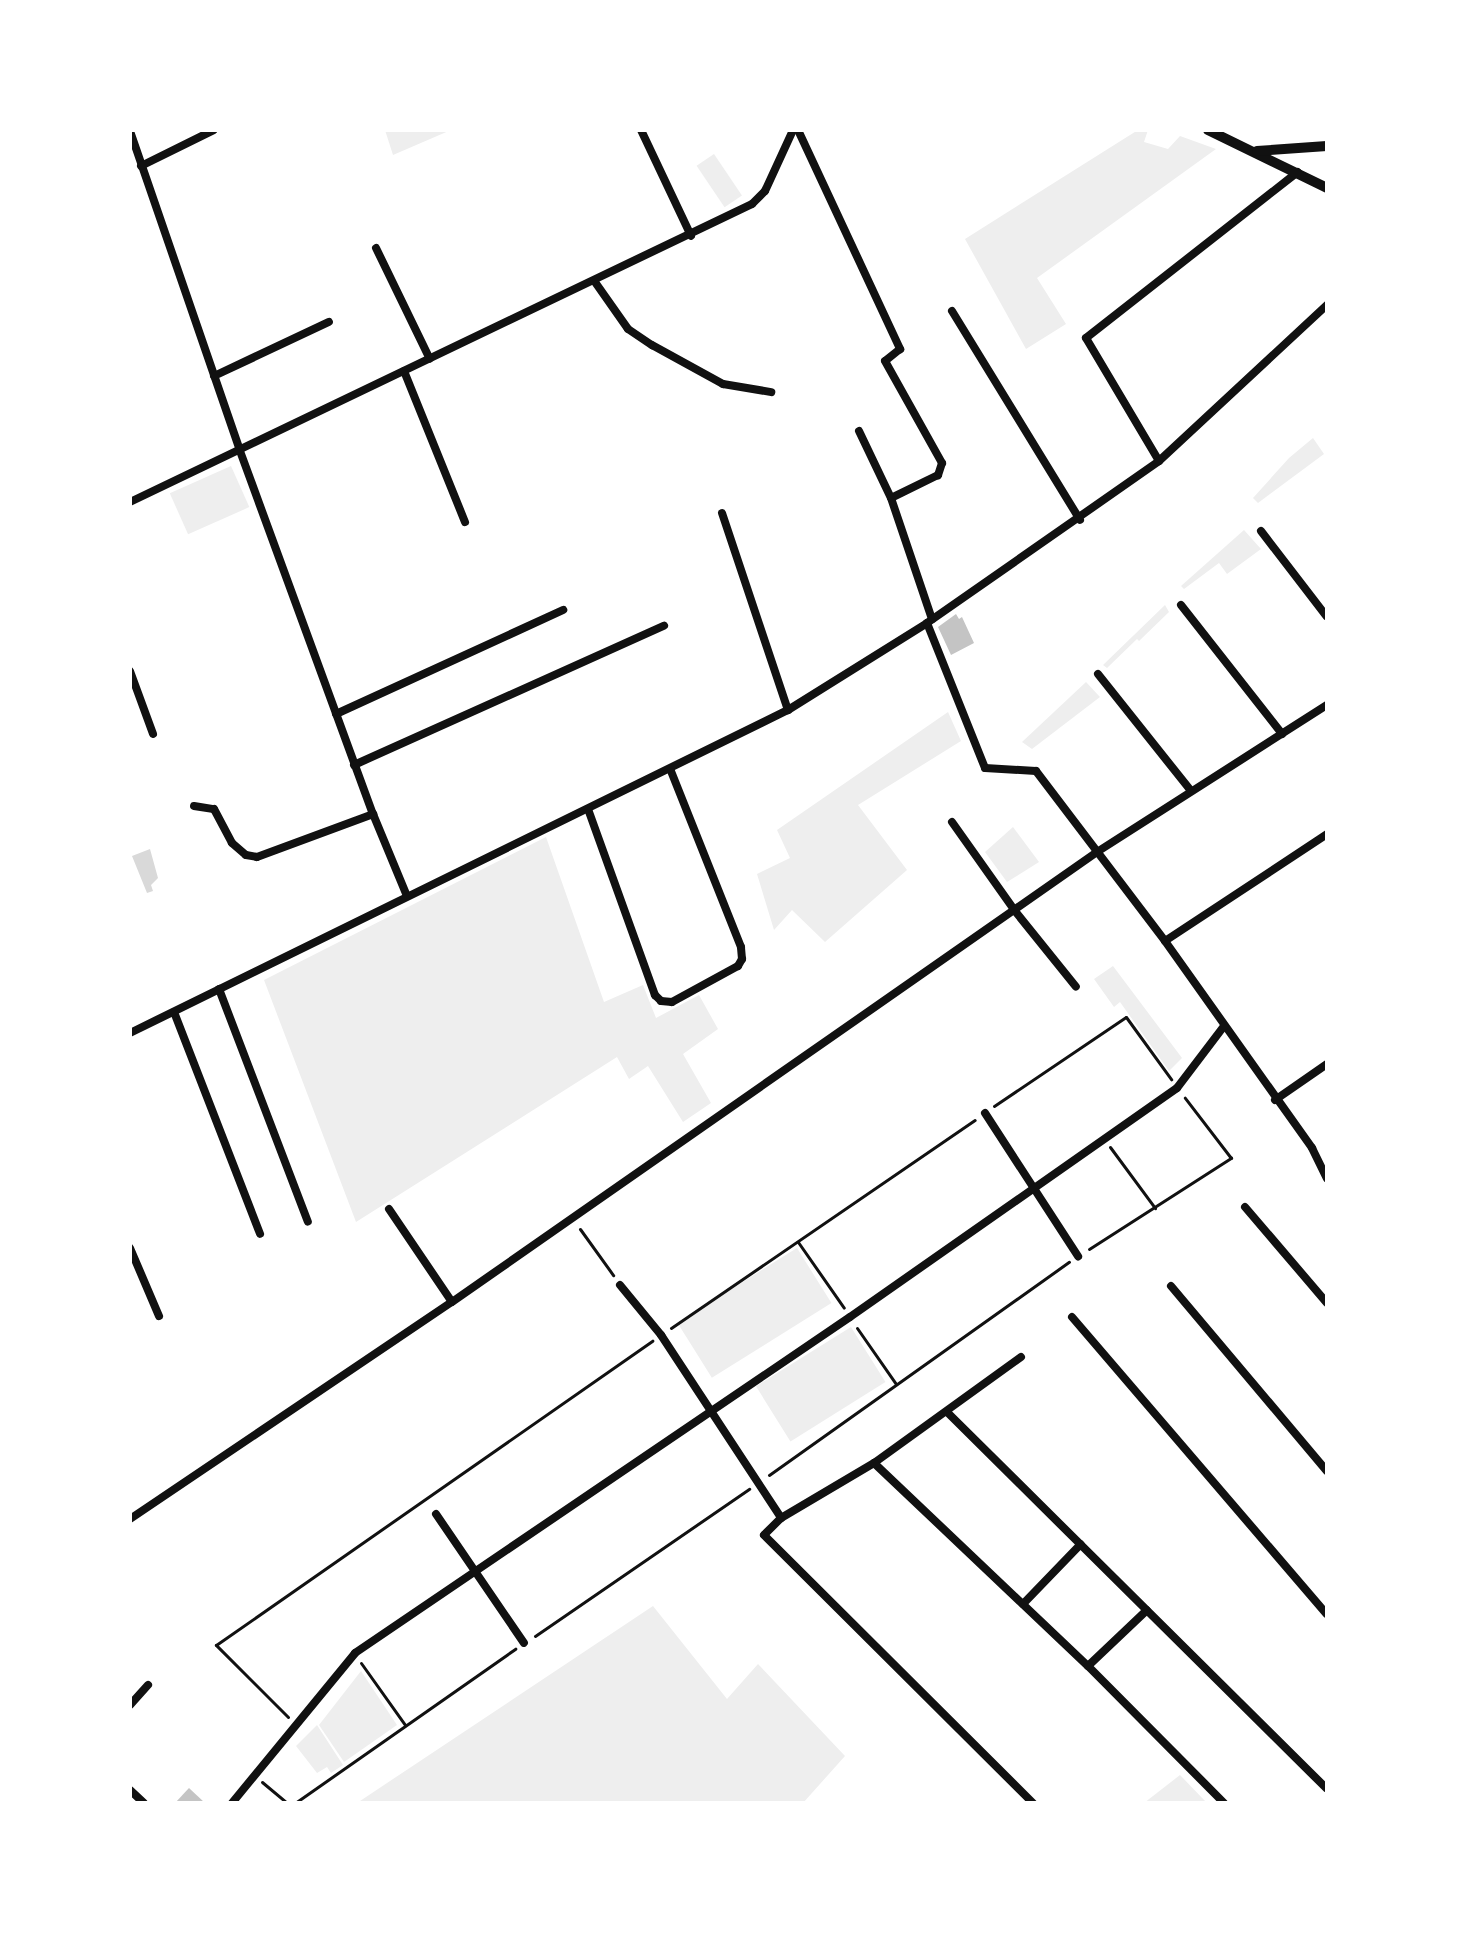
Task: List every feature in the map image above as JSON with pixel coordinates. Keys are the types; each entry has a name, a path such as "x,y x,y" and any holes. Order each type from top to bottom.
{"street":[{"path":"141,166 214,130"},
{"path":"641,130 691,236"},
{"path":"130,502 595,282 752,204 765,191 795,130"},
{"path":"795,130 900,349 885,361 942,463 942,470 891,498"},
{"path":"1208,130 1327,188"},
{"path":"130,131 240,451 354,765 407,896"},
{"path":"1255,151 1327,146"},
{"path":"1159,461 1086,338 1298,172"},
{"path":"376,248 430,359"},
{"path":"595,282 628,329 652,345 723,384 771,392"},
{"path":"130,1033 788,710 930,621 1080,520 1159,461 1327,305"},
{"path":"952,311 1080,520"},
{"path":"214,376 329,322"},
{"path":"404,371 465,522"},
{"path":"859,431 891,498 930,621 985,768 1036,771 1165,941 1312,1148 1327,1179"},
{"path":"722,513 788,710"},
{"path":"1261,531 1327,617"},
{"path":"1181,605 1282,734"},
{"path":"336,714 563,610"},
{"path":"354,765 664,626"},
{"path":"130,671 153,734"},
{"path":"1098,674 1191,791"},
{"path":"130,1519 452,1302 571,1216 1097,852 1327,705"},
{"path":"588,809 655,995 661,1001 672,1002 738,966 742,959 741,947 670,769"},
{"path":"194,806 214,809 232,843 246,855 257,857 373,814"},
{"path":"952,822 1015,911 1076,987"},
{"path":"1165,941 1327,834"},
{"path":"219,989 308,1222"},
{"path":"174,1012 260,1234"},
{"path":"232,1803 355,1653 1105,1140 1177,1088 1224,1026"},
{"path":"1275,1100 1327,1064"},
{"path":"985,1113 1078,1256"},
{"path":"1245,1207 1327,1303"},
{"path":"389,1209 452,1302"},
{"path":"130,1248 159,1316"},
{"path":"620,1285 661,1335 781,1518"},
{"path":"1171,1286 1327,1471"},
{"path":"1072,1317 1327,1614"},
{"path":"1021,1357 874,1463 781,1518 764,1535 1033,1803"},
{"path":"947,1412 1327,1789"},
{"path":"874,1463 1088,1666 1224,1803"},
{"path":"436,1514 474,1574 524,1643"},
{"path":"1023,1604 1081,1544"},
{"path":"1088,1666 1147,1610"},
{"path":"130,1705 148,1685"},
{"path":"130,1790 144,1803"}],"path":[{"path":"296,1725 216,1645 1126,1017"},
{"path":"1105,1140 1155,1208"},
{"path":"571,1216 620,1285"},
{"path":"355,1653 405,1725"},
{"path":"256,1777 287,1803"}],"shaded area":[{"path":"385,130 451,130 393,155"},
{"path":"1138,130 1148,130 1144,142 1168,149 1180,136 1216,149 1037,278 1066,324 1026,349 965,239"},
{"path":"714,154 742,195 725,207 697,166"},
{"path":"1313,438 1324,454 1258,503 1253,498 1289,458"},
{"path":"231,466 249,507 188,534 170,493"},
{"path":"1244,530 1261,549 1227,574 1219,563 1184,589 1181,586"},
{"path":"1165,605 1169,612 1107,668 1103,665"},
{"path":"1086,682 1100,697 1032,749 1022,742"},
{"path":"948,712 961,741 858,805 907,870 825,942 792,910 774,930 757,874 790,858 777,830"},
{"path":"1013,827 1039,862 1007,882 985,852"},
{"path":"546,837 604,1002 643,985 656,1018 699,995 718,1029 683,1054 711,1103 683,1122 648,1066 629,1079 617,1057 356,1222 264,980"},
{"path":"150,849 158,878 151,885 153,891 147,893 132,856"},
{"path":"1113,966 1182,1058 1169,1071 1120,1002 1114,1007 1094,979"},
{"path":"797,1248 831,1303 712,1378 677,1323"},
{"path":"851,1327 885,1382 790,1441 756,1386"},
{"path":"653,1606 727,1699 758,1664 845,1756 803,1803 357,1803"},
{"path":"361,1671 397,1725 344,1762 319,1725"},
{"path":"317,1725 343,1765 331,1773 327,1767 317,1773 296,1746"},
{"path":"1180,1775 1207,1803 1144,1803"}],"building":[{"path":"956,614 959,619 962,617 974,643 951,655 938,627"},
{"path":"189,1788 205,1803 175,1803"}]}
